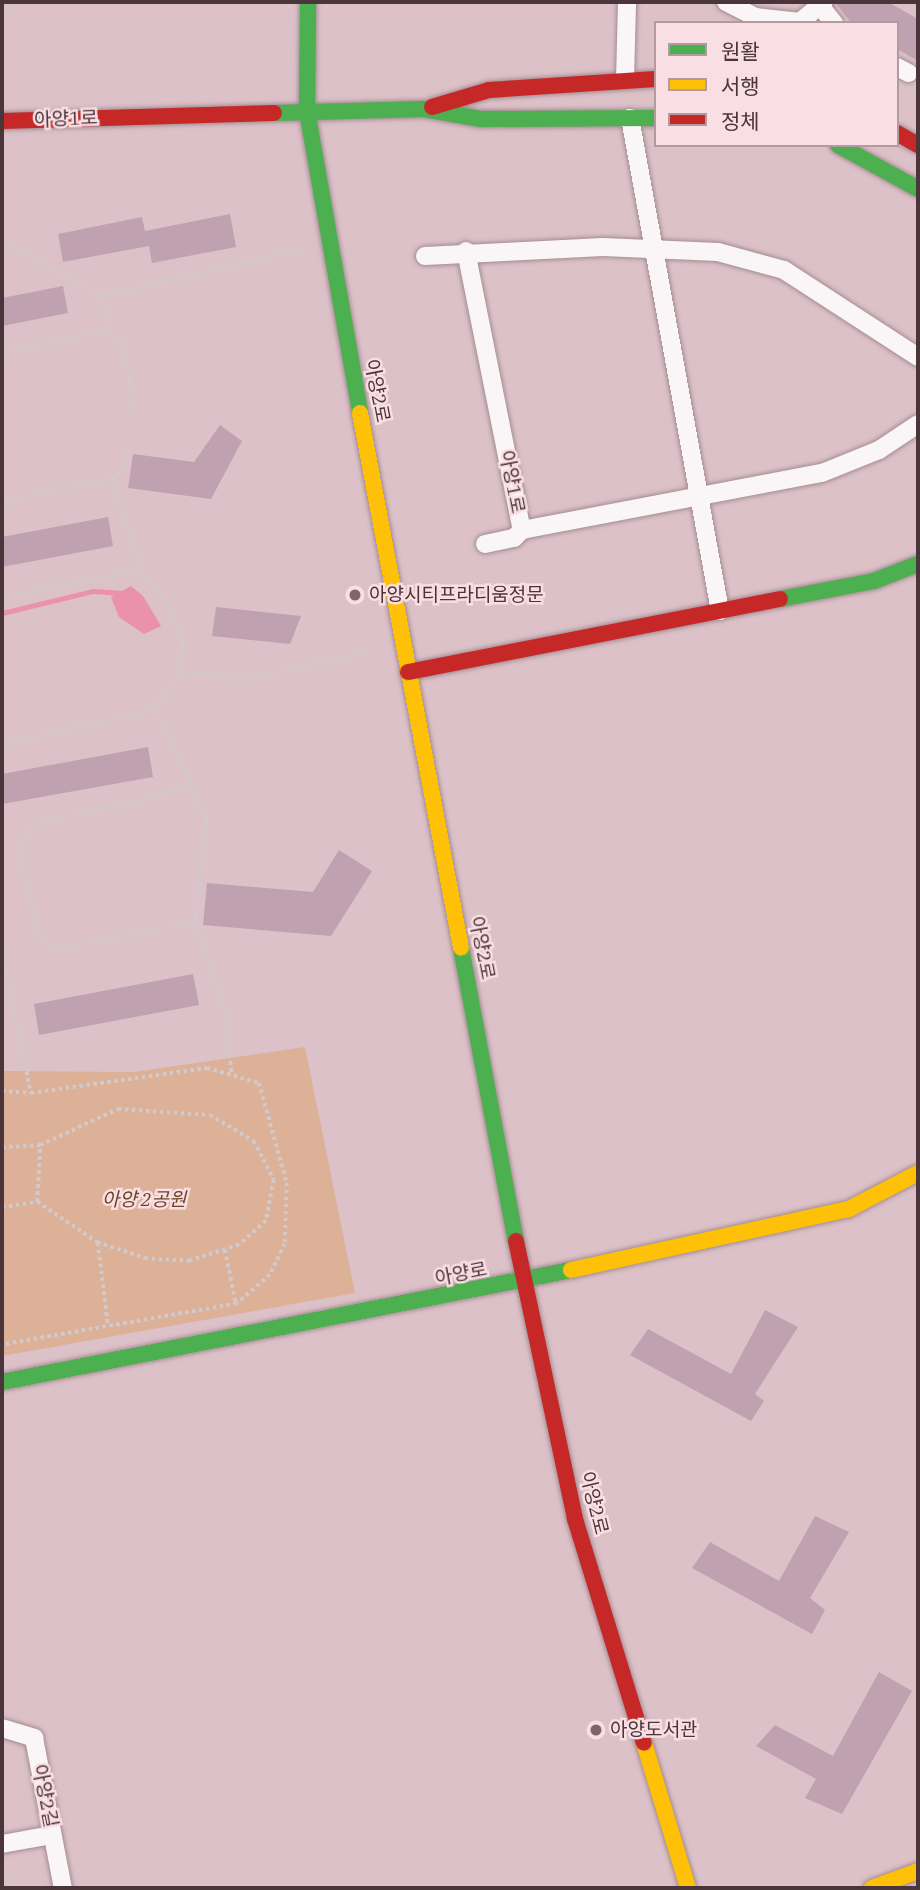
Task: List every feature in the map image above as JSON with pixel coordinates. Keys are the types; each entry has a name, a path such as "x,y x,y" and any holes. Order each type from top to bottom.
{"street":[{"name":"아양2로","path":"308,2 307,111 328,244 524,1283 575,1519 688,1888"},
{"path":"625,80 627,2"},
{"path":"726,2 755,17 791,21"},
{"path":"801,21 823,4 833,21"},
{"name":"아양1로","path":"424,109 489,90 654,79"},
{"name":"아양1로","path":"2,121 424,109 480,119 654,118"},
{"path":"630,118 651,248 720,611"},
{"path":"899,134 918,145"},
{"path":"842,147 918,189"},
{"path":"425,256 466,251 651,248 718,252 785,270 918,357"},
{"name":"아양1로","path":"466,251 522,530 822,473 880,450 918,424"},
{"path":"485,544 514,538 522,530"},
{"path":"408,672 874,581 918,564"},
{"name":"아양로","path":"2,1382 524,1283 849,1209 918,1173"},
{"name":"아양2길","path":"2,1728 34,1738 63,1888"},
{"path":"2,1844 52,1835"},
{"path":"872,1888 918,1871"}],"path":[{"path":"2,240 102,296 328,244"},
{"path":"2,502 111,478 126,469 130,379 121,342 110,330 102,296"},
{"path":"2,353 110,330"},
{"path":"2,737 24,739 142,713 167,695 178,672 184,645 171,608 142,570 111,478"},
{"path":"2,598 142,570"},
{"path":"178,672 256,677 369,652"},
{"path":"154,704 206,820 195,922 223,999 232,1075"},
{"path":"190,784 146,801 37,823 22,839 22,868 41,943 53,950 195,922"},
{"path":"2,947 31,1093"},
{"path":"2,1091 31,1093 207,1069 259,1083 287,1183 285,1244 270,1275 236,1304 2,1345"},
{"path":"2,1147 40,1145 118,1109 210,1115 254,1141 274,1180 266,1222 225,1250 180,1260 146,1259 98,1243 37,1202 2,1207"},
{"path":"37,1202 40,1145"},
{"path":"98,1243 108,1325"},
{"path":"225,1250 236,1304"}],"green space":[{"name":"아양 2공원","path":"305,1047 355,1293 2,1356 2,1071 134,1072"}],"shaded area":[{"path":"131,586 143,596 161,626 144,634 119,617 111,597"}],"building":[{"path":"835,2 888,2 918,19 918,61 899,50 899,21 849,21"},
{"path":"230,214 236,247 152,263 149,246 63,262 58,234 142,217 145,231"},
{"path":"63,286 68,313 2,326 2,298"},
{"path":"220,425 242,441 211,499 128,488 133,454 194,462"},
{"path":"108,517 113,546 2,567 2,537"},
{"path":"216,607 301,616 290,644 212,636"},
{"path":"148,747 153,777 2,804 2,774"},
{"path":"339,850 372,871 331,936 203,925 207,883 313,892"},
{"path":"193,974 199,1005 39,1035 34,1004"},
{"path":"765,1310 798,1327 755,1394 764,1401 751,1421 630,1355 648,1329 731,1374"},
{"path":"815,1516 849,1532 810,1598 825,1610 812,1634 692,1568 710,1542 779,1581"},
{"path":"879,1672 912,1691 842,1814 805,1798 816,1779 756,1746 775,1725 833,1756"}],"waterway":[{"path":"2,613 93,591 119,593"}],"traffic: fast":[{"path":"308,2 307,111 360,413"},
{"path":"274,113 424,109 480,119 654,118"},
{"path":"842,147 918,189"},
{"path":"780,599 874,581 918,564"},
{"path":"461,948 516,1241"},
{"path":"2,1382 571,1270"}],"traffic: slow":[{"path":"360,413 461,948"},
{"path":"571,1270 849,1209 918,1173"},
{"path":"644,1743 688,1888"},
{"path":"872,1888 918,1871"}],"traffic: jam":[{"path":"432,107 489,90 654,79"},
{"path":"2,121 274,113"},
{"path":"899,134 918,145"},
{"path":"408,672 780,599"},
{"path":"516,1241 575,1519 644,1743"}],"place":[{"name":"아양시티프라디움정문","path":"355,595"},
{"name":"아양도서관","path":"596,1730"}]}
